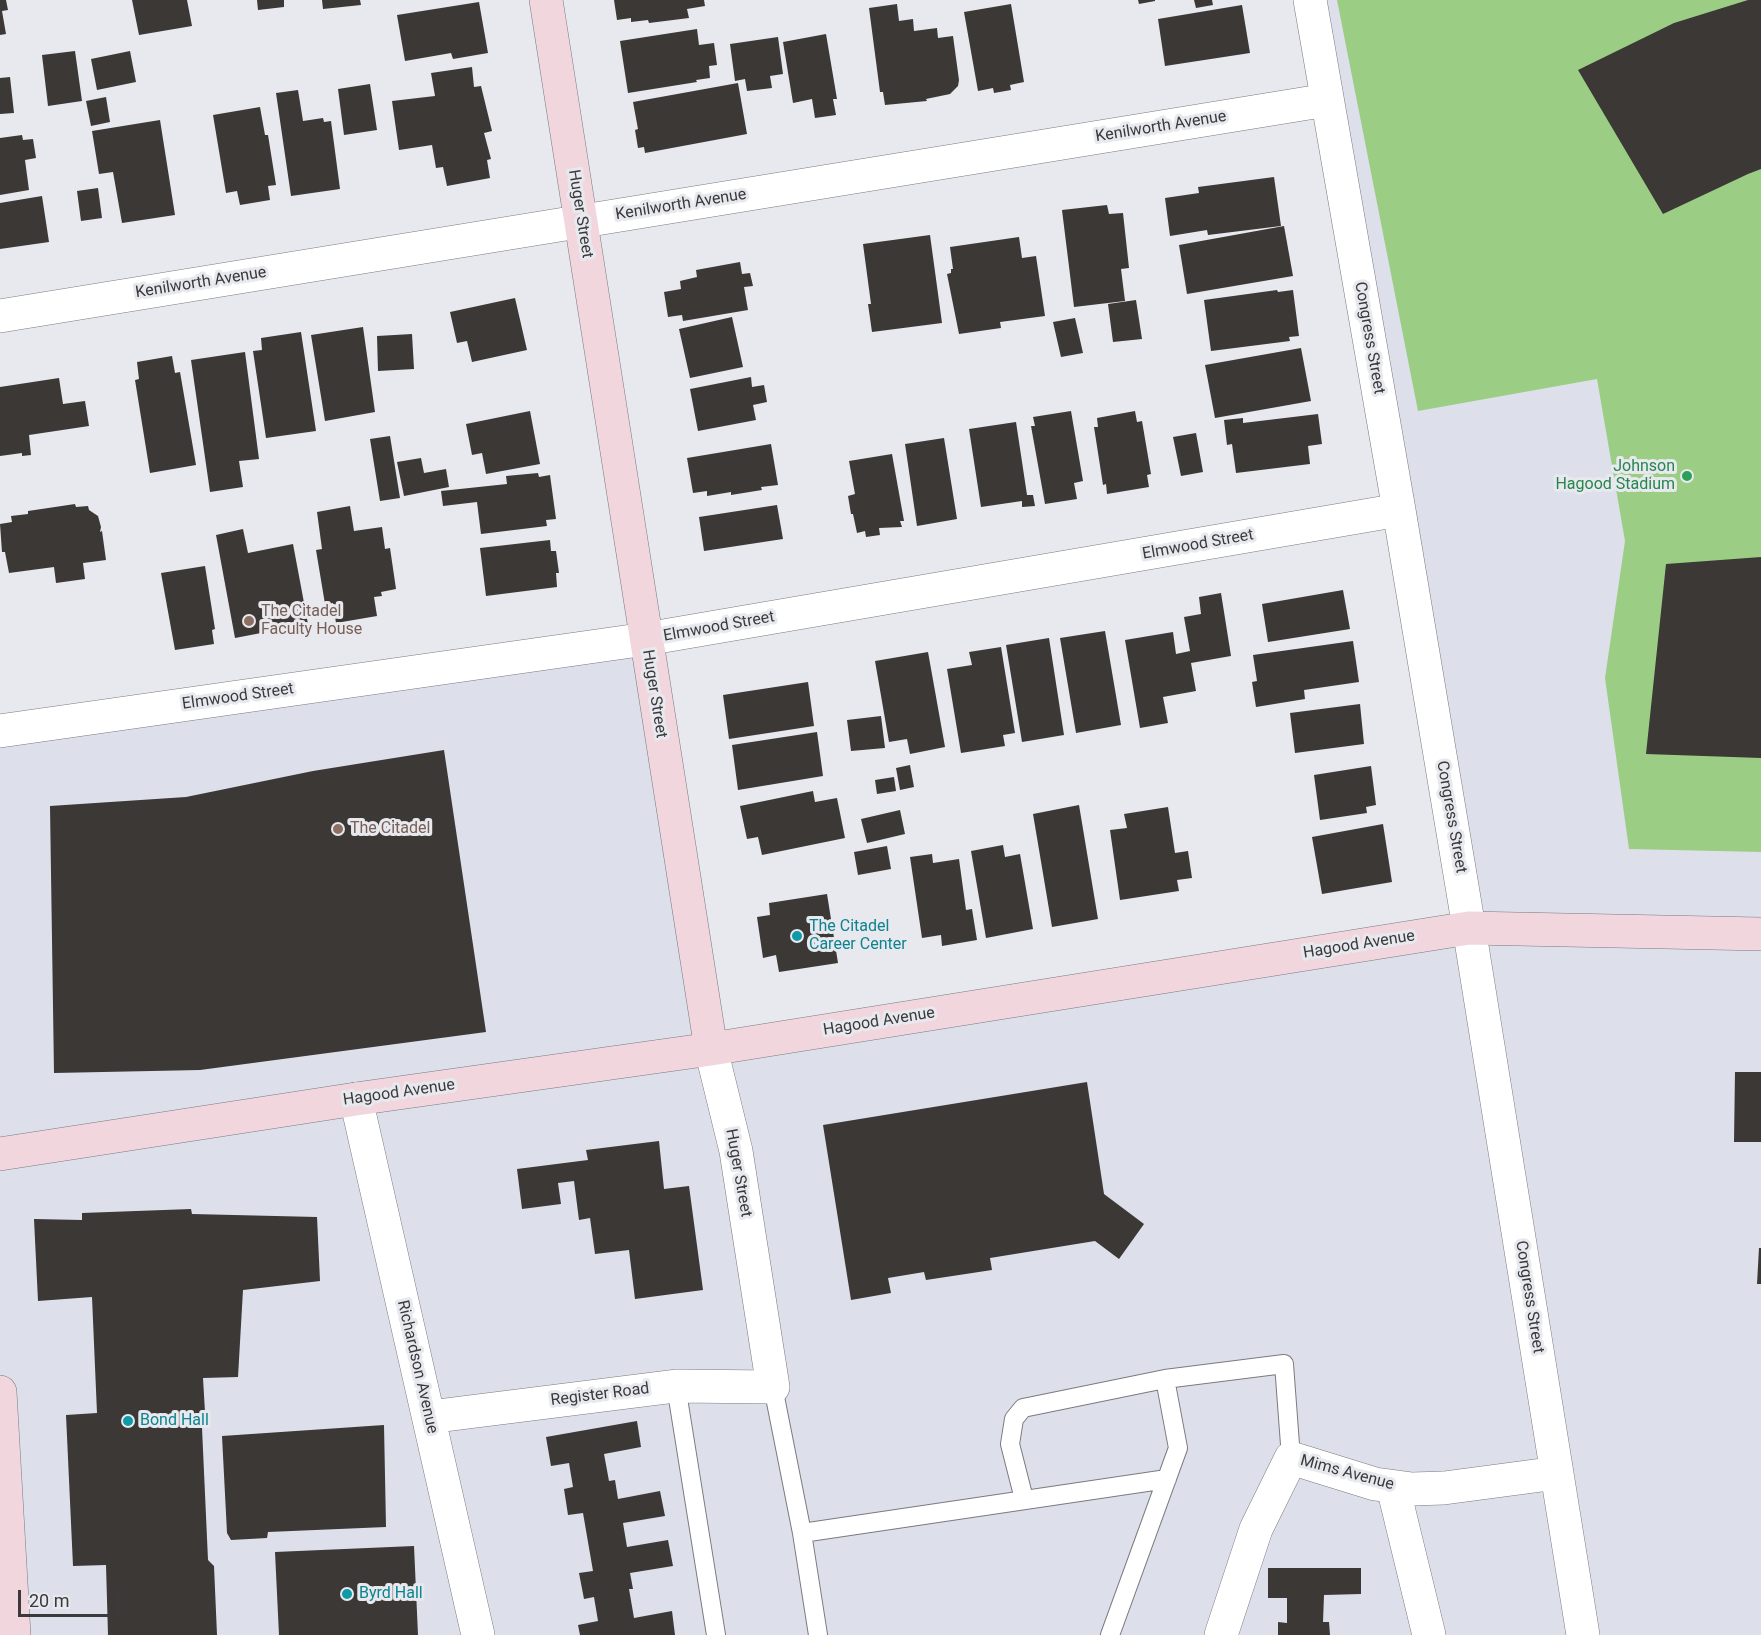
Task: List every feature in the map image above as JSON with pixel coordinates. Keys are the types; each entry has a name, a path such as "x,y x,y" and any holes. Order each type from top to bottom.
{"street":[{"name":"Huger Street","path":"546,0 711,1049 736,1151 773,1387"},
{"name":"Congress Street","path":"1310,0 1469,928 1583,1635"},
{"name":"Kenilworth Avenue","path":"0,316 1327,100"},
{"name":"Elmwood Street","path":"0,731 646,639 1399,510"},
{"name":"Hagood Avenue","path":"0,1154 356,1099 711,1049 1469,928 1761,934"},
{"name":"Richardson Avenue","path":"356,1099 478,1635"},
{"name":"Register Road","path":"429,1417 676,1386 773,1387"},
{"path":"0,1392 14,1635"},
{"name":"Mims Avenue","path":"1221,1635 1256,1529 1291,1458 1375,1484 1412,1490 1557,1473"},
{"path":"1393,1487 1429,1635"}],"lane":[{"path":"1023,1499 1010,1444 1014,1419 1023,1408 1165,1378 1284,1364 1291,1458"},
{"path":"1110,1635 1178,1448 1165,1378"},
{"path":"676,1386 716,1635"},
{"path":"773,1387 802,1533 818,1635"},
{"path":"802,1533 1167,1479"}],"shaded area":[{"name":"The Citadel","path":"1310,0 1761,0 1761,1635 0,1635 0,731 646,639 711,1049 1469,928"}],"green space":[{"name":"Johnson Hagood Stadium","path":"1337,0 1761,0 1761,852 1629,849 1605,678 1625,541 1597,379 1418,411"}],"building":[{"path":"0,0 6,0 8,10 2,11 6,34 0,35"},
{"path":"132,0 187,0 192,26 139,35"},
{"path":"257,0 284,0 284,7 258,10"},
{"path":"322,0 360,0 361,5 323,9"},
{"path":"614,0 704,0 705,6 687,9 689,18 649,23 648,20 631,22 631,18 617,20"},
{"path":"1138,0 1155,0 1155,1 1139,4"},
{"path":"1194,0 1212,0 1213,5 1196,8"},
{"path":"1748,0 1761,0 1761,169 1663,214 1578,70 1674,23"},
{"path":"479,2 488,53 453,59 451,53 405,61 397,15"},
{"path":"897,4 899,21 913,19 914,31 937,28 938,38 953,36 959,80 958,86 950,94 926,99 927,101 885,105 883,92 880,92 869,8"},
{"path":"1011,4 1024,82 1010,85 1011,90 994,93 993,88 978,91 964,12"},
{"path":"1242,5 1250,53 1165,66 1158,19"},
{"path":"697,29 699,45 714,43 717,65 709,66 710,78 628,93 620,41"},
{"path":"826,34 837,99 833,99 836,115 815,118 812,99 793,103 783,42"},
{"path":"778,37 783,74 770,76 772,88 747,91 745,79 735,81 730,44"},
{"path":"75,51 82,101 48,106 42,55"},
{"path":"130,51 136,82 97,90 91,59"},
{"path":"472,67 474,87 481,86 492,131 484,133 491,159 487,160 490,178 447,186 443,167 436,168 432,145 399,150 392,101 435,96 431,73"},
{"path":"10,77 14,113 0,114 0,78"},
{"path":"738,83 747,134 645,153 644,147 638,148 635,130 638,129 633,102"},
{"path":"370,84 377,130 344,135 338,89"},
{"path":"298,90 303,121 323,118 324,122 331,121 340,189 291,196 276,93"},
{"path":"106,97 110,122 91,126 86,101"},
{"path":"260,107 265,135 268,135 276,185 268,186 270,200 240,205 237,191 226,193 213,115"},
{"path":"160,120 175,215 122,223 113,172 99,174 92,131"},
{"path":"22,135 23,140 33,139 36,158 25,160 29,190 0,195 0,138"},
{"path":"1274,177 1281,226 1208,235 1207,230 1170,236 1165,198 1199,193 1198,187"},
{"path":"98,188 102,218 81,221 77,191"},
{"path":"42,196 49,242 0,249 0,203"},
{"path":"1107,205 1109,214 1123,213 1129,268 1121,269 1125,301 1074,307 1062,210"},
{"path":"1284,226 1293,276 1187,294 1179,245"},
{"path":"930,235 942,323 872,332 868,304 871,304 863,244"},
{"path":"1019,237 1022,258 1036,256 1045,316 1000,322 1001,328 959,334 947,274 953,269 950,247"},
{"path":"740,262 742,274 750,273 753,286 744,287 748,310 683,321 682,315 668,317 664,292 681,289 680,281 697,277 696,270"},
{"path":"1277,290 1278,292 1293,290 1299,336 1289,337 1290,341 1211,351 1204,300"},
{"path":"515,298 527,350 472,362 467,341 457,343 450,312"},
{"path":"1136,300 1142,339 1113,342 1108,304"},
{"path":"732,317 743,367 690,378 679,329"},
{"path":"1075,318 1083,353 1061,357 1053,322"},
{"path":"363,327 375,412 325,421 311,335"},
{"path":"301,332 316,431 266,438 253,351 262,350 261,338"},
{"path":"412,334 414,369 378,371 377,336"},
{"path":"1301,348 1311,401 1215,418 1205,365"},
{"path":"245,352 259,459 239,461 243,487 210,492 191,360"},
{"path":"172,356 175,373 180,372 196,465 150,473 135,380 139,379 137,362"},
{"path":"751,377 752,387 764,385 767,402 753,405 756,420 698,431 690,389"},
{"path":"59,378 63,404 85,401 89,426 29,435 31,455 22,456 22,453 0,456 0,387"},
{"path":"530,411 540,464 486,474 482,453 472,455 466,424"},
{"path":"1071,411 1083,481 1074,483 1077,499 1045,504 1031,426 1035,426 1033,417"},
{"path":"1135,411 1137,422 1142,421 1151,474 1147,475 1149,487 1107,494 1106,484 1103,485 1094,427 1098,427 1097,418"},
{"path":"1318,414 1322,444 1308,446 1310,464 1236,473 1232,444 1227,445 1224,420 1243,418 1243,423"},
{"path":"1016,422 1027,495 1033,495 1035,506 1022,507 1022,501 981,507 969,429"},
{"path":"1196,433 1203,472 1181,476 1173,437"},
{"path":"390,436 400,498 380,501 370,439"},
{"path":"944,438 957,519 917,526 905,444"},
{"path":"771,444 778,485 731,495 731,492 707,496 707,491 693,493 687,458"},
{"path":"892,454 904,521 900,521 902,527 879,528 880,535 866,537 865,531 857,533 853,514 851,514 848,496 855,494 849,461"},
{"path":"421,458 424,473 446,469 449,487 404,496 397,462"},
{"path":"538,473 539,477 550,475 556,519 546,520 547,526 481,534 477,502 443,506 441,491 507,484 506,476"},
{"path":"75,504 76,507 88,506 89,510 98,516 106,560 83,563 85,579 56,583 54,567 9,573 5,552 2,552 0,524 12,522 11,516 28,514 28,511"},
{"path":"777,505 783,539 704,551 699,517"},
{"path":"350,506 354,531 382,527 385,549 390,548 396,589 381,592 382,596 374,597 377,616 336,623 333,603 325,604 316,550 322,549 317,512"},
{"path":"243,529 248,553 293,544 308,624 235,638 216,535"},
{"path":"550,540 551,551 556,551 559,573 556,573 557,587 486,596 480,548"},
{"path":"1761,557 1761,758 1646,754 1666,564"},
{"path":"205,566 215,629 212,630 214,644 175,650 161,573"},
{"path":"1343,590 1350,629 1268,642 1262,604"},
{"path":"1221,593 1231,656 1191,663 1196,691 1163,697 1168,723 1140,728 1125,640 1173,632 1176,654 1190,651 1184,617 1201,614 1199,597"},
{"path":"1105,631 1121,725 1076,733 1060,638"},
{"path":"1049,638 1064,735 1022,742 1006,645"},
{"path":"1353,641 1359,682 1304,690 1305,699 1256,707 1252,682 1257,681 1253,655"},
{"path":"1001,647 1015,733 1003,735 1005,746 961,753 947,669 972,665 969,652"},
{"path":"928,652 945,747 910,754 907,739 889,742 875,661"},
{"path":"808,682 814,726 729,739 723,695"},
{"path":"1360,704 1364,744 1295,753 1290,713"},
{"path":"881,716 885,748 851,751 847,720"},
{"path":"817,732 823,776 738,790 732,745"},
{"path":"444,750 486,1032 200,1070 54,1073 50,806 186,797 313,771"},
{"path":"910,765 914,787 900,790 896,768"},
{"path":"1371,766 1376,805 1366,807 1367,813 1320,820 1314,775"},
{"path":"894,777 896,791 877,794 875,780"},
{"path":"813,791 815,802 837,798 845,838 762,855 758,837 747,839 740,806"},
{"path":"1079,805 1098,919 1052,927 1033,814"},
{"path":"1168,807 1175,853 1188,851 1192,878 1177,880 1179,891 1120,900 1110,830 1127,828 1124,814"},
{"path":"900,810 905,834 867,843 861,819"},
{"path":"1383,824 1392,882 1322,894 1312,837"},
{"path":"1003,845 1005,857 1020,854 1033,929 986,938 971,851"},
{"path":"887,846 891,869 858,875 854,852"},
{"path":"932,854 933,863 959,859 966,910 972,909 977,940 942,946 941,935 922,938 910,857"},
{"name":"The Citadel Career Center","path":"827,894 838,963 779,972 776,955 763,958 757,917 770,915 769,903"},
{"path":"1735,1072 1761,1072 1761,1142 1734,1142"},
{"path":"1087,1082 1104,1194 1144,1224 1119,1259 1095,1241 990,1258 992,1270 926,1280 924,1272 888,1278 891,1293 851,1300 823,1125"},
{"path":"659,1141 664,1189 689,1186 703,1290 635,1299 629,1250 595,1254 590,1218 579,1220 574,1181 558,1183 561,1204 522,1209 517,1169 588,1160 586,1150"},
{"name":"Bond Hall","path":"191,1209 192,1214 317,1217 320,1281 243,1290 238,1377 203,1378 205,1412 188,1415 189,1428 202,1428 208,1560 214,1566 217,1635 108,1635 106,1565 73,1566 66,1415 97,1413 92,1297 38,1301 34,1219 82,1220 82,1213"},
{"path":"1759,1248 1761,1248 1761,1284 1757,1284"},
{"path":"637,1421 641,1447 604,1454 609,1481 615,1480 618,1499 660,1491 665,1516 623,1523 627,1547 668,1540 673,1566 630,1573 633,1589 629,1589 634,1618 672,1611 675,1635 580,1635 578,1625 598,1621 594,1597 584,1599 579,1573 593,1571 583,1513 568,1515 564,1489 573,1487 569,1463 551,1466 546,1437"},
{"path":"384,1425 386,1527 268,1532 267,1538 231,1540 227,1533 222,1436"},
{"name":"Byrd Hall","path":"414,1546 418,1635 279,1635 275,1552"},
{"path":"1268,1568 1361,1568 1361,1594 1324,1595 1323,1622 1329,1622 1330,1635 1278,1635 1278,1622 1287,1623 1287,1598 1268,1598"}],"place":[{"name":"Johnson Hagood Stadium","path":"1687,476"},
{"name":"The Citadel Faculty House","path":"249,621"},
{"name":"The Citadel","path":"338,829"},
{"name":"The Citadel Career Center","path":"797,936"},
{"name":"Bond Hall","path":"128,1421"},
{"name":"Byrd Hall","path":"347,1594"}]}
